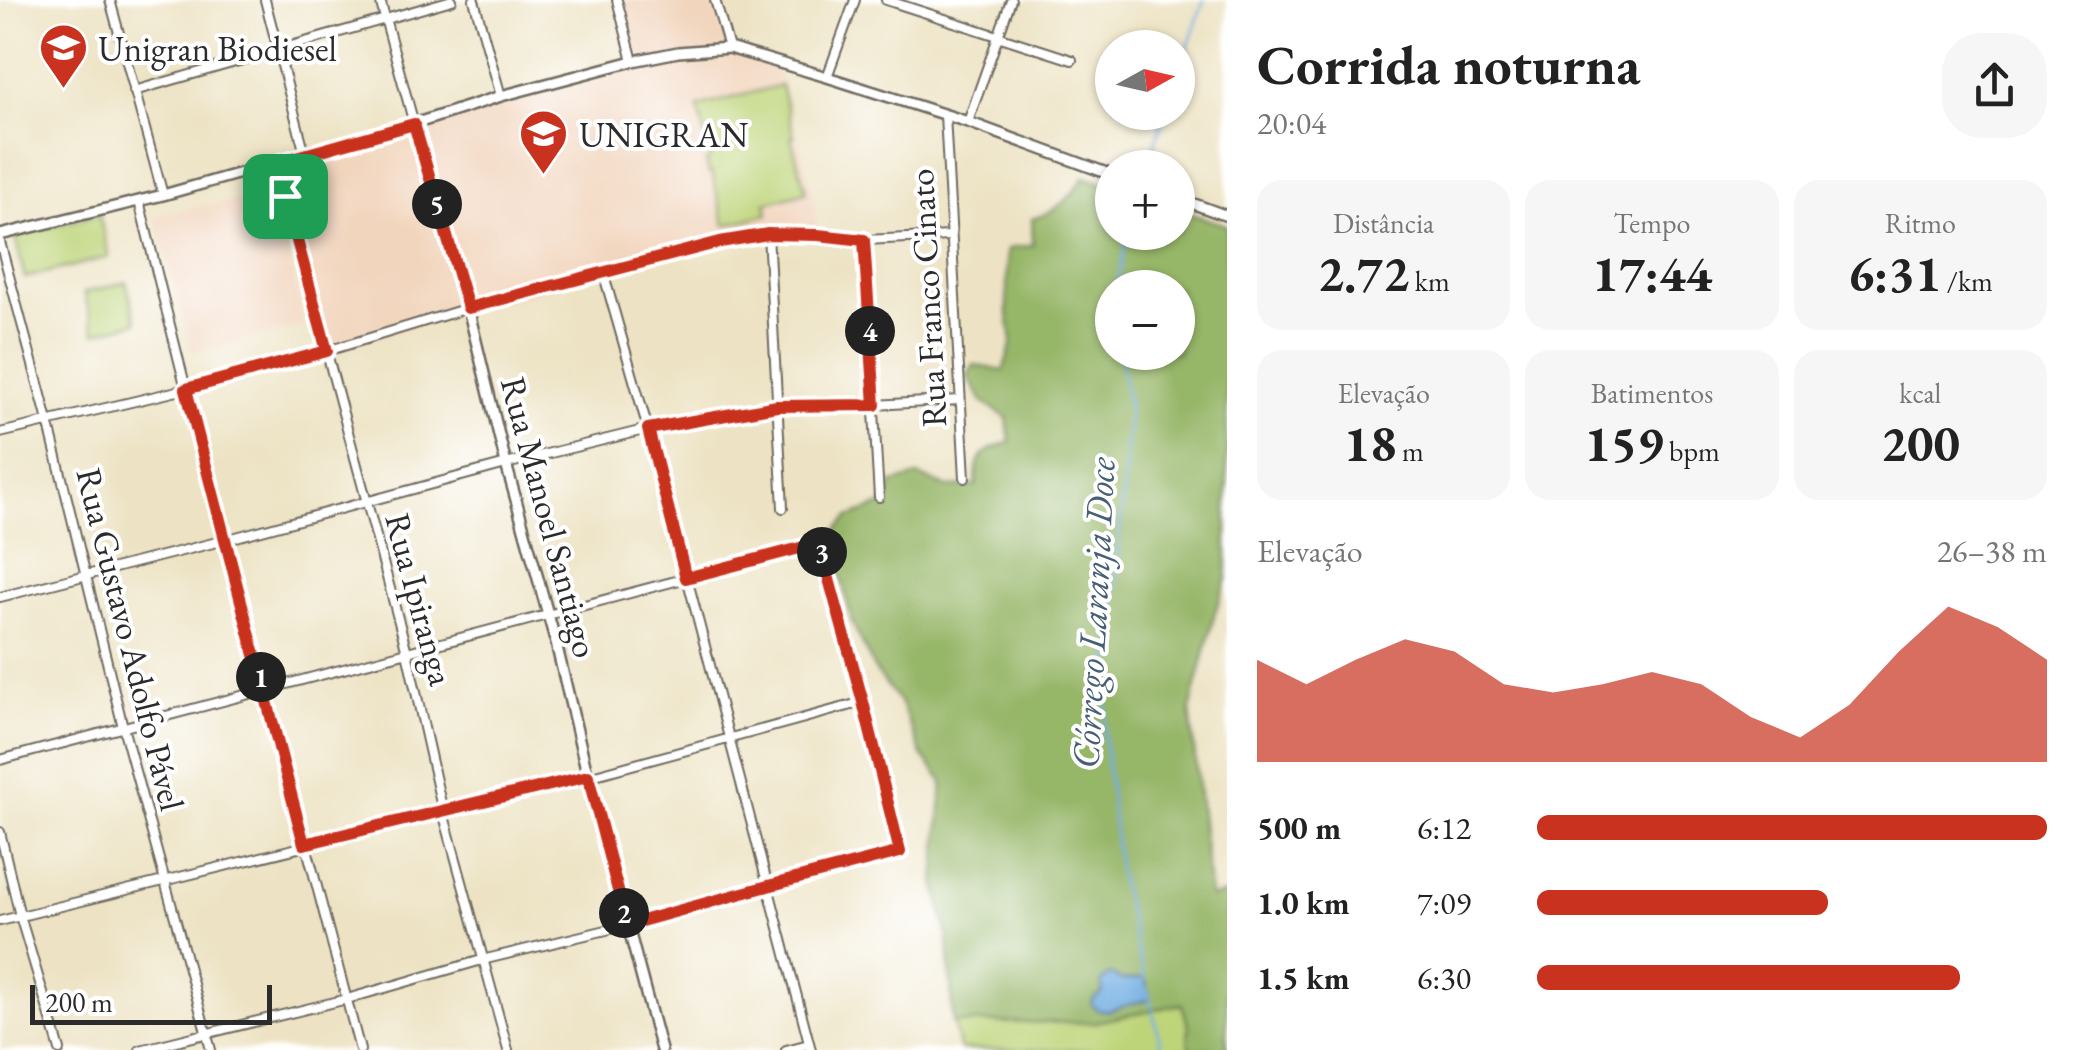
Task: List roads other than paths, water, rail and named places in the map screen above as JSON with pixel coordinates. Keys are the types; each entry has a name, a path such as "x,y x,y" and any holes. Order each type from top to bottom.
{"street":[{"path":"110,0 163,194"},
{"path":"264,0 305,154"},
{"name":"Rua Manoel Santiago","path":"380,0 468,308 661,1050"},
{"path":"134,91 452,0"},
{"path":"474,0 501,96"},
{"path":"617,0 633,61"},
{"path":"715,0 729,48"},
{"path":"827,76 854,0"},
{"path":"886,0 1072,60"},
{"path":"968,122 1011,0"},
{"path":"0,238 633,61 729,48 968,122 1095,169"},
{"name":"Rua Franco Cinato","path":"945,115 964,478"},
{"name":"Rua Ipiranga","path":"276,163 408,652 444,812 508,1050"},
{"path":"139,201 360,1050"},
{"path":"1195,204 1227,216"},
{"path":"0,433 186,389 468,308 720,242 768,234 864,240 951,236"},
{"path":"768,234 783,508"},
{"name":"Rua Gustavo Adolfo Pável","path":"0,238 123,728 211,1050"},
{"path":"864,240 879,497"},
{"path":"603,272 810,1047 786,1050"},
{"path":"0,597 648,429 777,406 959,400"},
{"path":"0,760 819,543 900,852 140,1050"},
{"path":"0,920 588,776 863,702"},
{"path":"0,832 20,916 60,1050"}],"water":[{"path":"1110,974 1123,980 1145,978 1150,999 1108,1011 1097,1010 1091,1004 1103,992 1101,982"}],"waterway":[{"name":"Córrego Laranja Doce","path":"1194,30 1204,0"},
{"name":"Córrego Laranja Doce","path":"1153,150 1159,130"},
{"name":"Córrego Laranja Doce","path":"1120,270 1124,250"},
{"name":"Córrego Laranja Doce","path":"1123,370 1129,415 1104,735 1119,875 1145,980"},
{"name":"Córrego Laranja Doce","path":"1147,988 1162,1050"}],"place":[{"name":"Unigran Biodiesel","path":"63,90"},
{"name":"UNIGRAN","path":"544,176"}]}
